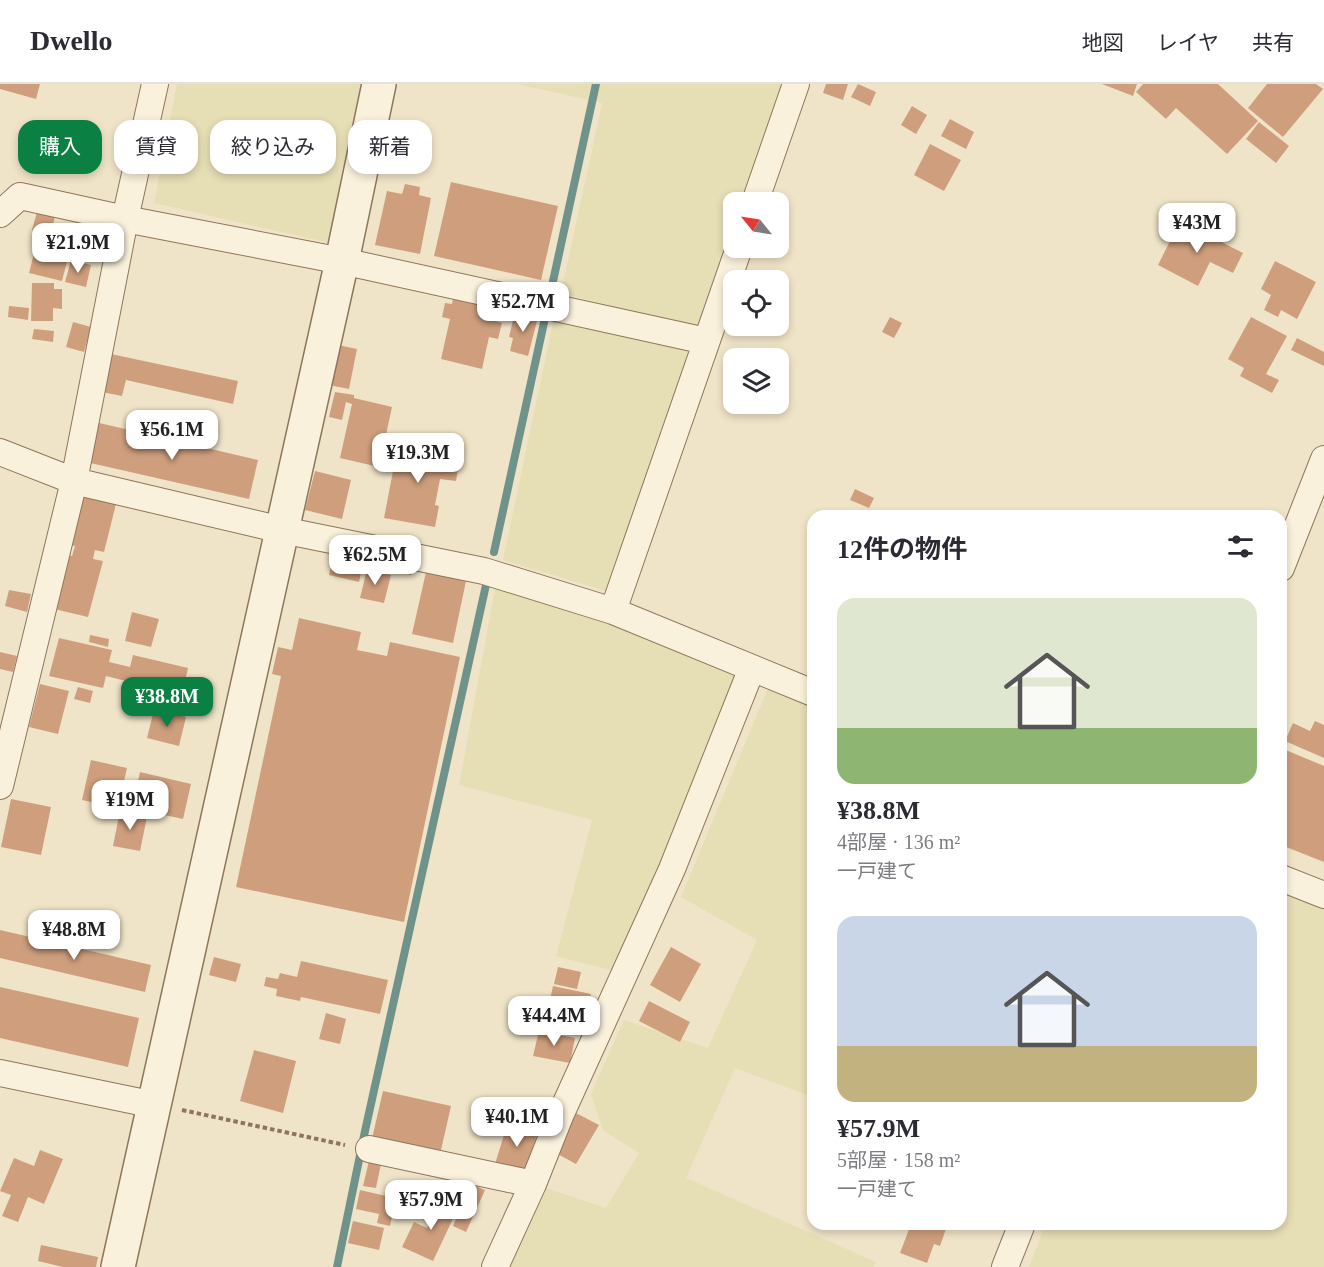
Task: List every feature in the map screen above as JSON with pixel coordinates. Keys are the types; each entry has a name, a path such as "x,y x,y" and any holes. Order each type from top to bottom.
{"street":[{"path":"0,786 74,481 125,219 155,84"},
{"path":"118,1267 342,261 379,84"},
{"path":"758,192 796,84"},
{"path":"0,214 20,196 342,261 706,341"},
{"path":"613,611 735,258"},
{"path":"0,452 74,481 282,530 484,571 613,611 807,691"},
{"path":"1287,553 1324,459"},
{"path":"495,1267 533,1184 560,1116 672,868 752,668"},
{"path":"1287,880 1324,895"},
{"path":"0,1073 155,1105"},
{"path":"360,1148 533,1184"},
{"path":"1005,1267 1020,1230"}],"path":[{"path":"155,1105 360,1148"}],"shaded area":[{"path":"177,84 368,84 359,120 348,120 348,168 330,243 154,203 160,174 198,174 198,120 170,120"},
{"path":"517,84 783,84 747,192 723,192 723,258 725,258 702,331 561,293 602,103"},
{"path":"554,318 695,349 606,591 503,560"},
{"path":"495,589 609,621 740,673 671,846 613,971 556,956 592,820 459,785"},
{"path":"769,686 807,701 807,1095 735,1068 686,1178 876,1262 874,1267 503,1267 546,1188 606,1208 639,1153 603,1130 591,1094 624,1020 708,1048 757,940 681,897"},
{"path":"1287,891 1324,906 1324,1267 1029,1267 1044,1230 1287,1230"}],"building":[{"path":"0,84 40,84 36,99 0,89"},
{"path":"826,84 848,84 843,100 823,93"},
{"path":"858,84 876,92 870,106 851,97"},
{"path":"1102,84 1137,84 1133,96"},
{"path":"1143,84 1218,84 1258,121 1227,154 1176,108 1166,119 1136,92"},
{"path":"1267,84 1316,84 1323,89 1283,137 1248,108"},
{"path":"912,106 927,115 916,134 901,125"},
{"path":"950,119 974,132 966,149 941,136"},
{"path":"1259,122 1289,146 1276,163 1246,139"},
{"path":"930,144 961,160 944,191 914,175"},
{"path":"451,182 558,206 541,280 434,256"},
{"path":"405,184 420,187 419,195 431,198 420,254 375,245 387,191 402,194"},
{"path":"37,212 55,216 51,234 32,230"},
{"path":"1180,221 1243,253 1233,273 1210,262 1198,286 1158,265"},
{"path":"39,234 72,242 62,281 29,273"},
{"path":"71,260 91,265 86,287 65,282"},
{"path":"1275,261 1316,282 1297,319 1281,310 1278,317 1264,310 1271,295 1261,289"},
{"path":"32,283 54,283 54,289 62,289 62,309 53,308 53,321 31,321"},
{"path":"453,298 499,309 495,321 502,323 498,339 489,337 482,369 441,359 450,319 442,317 445,303 452,304"},
{"path":"9,306 29,308 28,320 8,317"},
{"path":"515,312 538,317 528,356 510,351 513,338 509,337"},
{"path":"890,317 902,323 894,338 882,332"},
{"path":"1251,317 1287,336 1266,374 1279,380 1272,393 1240,376 1244,368 1228,359"},
{"path":"73,322 91,327 84,352 66,347"},
{"path":"34,329 54,331 53,342 32,339"},
{"path":"1297,338 1324,352 1324,366 1291,350"},
{"path":"338,345 357,349 349,389 329,385"},
{"path":"111,354 238,381 233,404 126,380 122,396 102,392"},
{"path":"335,392 354,395 354,398 392,407 379,467 340,458 352,404 346,402 342,420 329,417"},
{"path":"95,422 258,460 249,499 86,462"},
{"path":"398,445 460,456 456,481 440,479 435,505 439,506 435,527 384,518"},
{"path":"315,471 351,480 342,519 305,510"},
{"path":"855,489 874,498 869,508 850,500"},
{"path":"82,495 116,504 104,552 95,550 93,559 103,561 88,617 54,609 68,555 72,556 75,546 69,545"},
{"path":"335,549 414,565 411,575 363,564 359,582 329,575"},
{"path":"367,569 391,575 384,603 360,598"},
{"path":"426,572 466,581 453,643 412,634"},
{"path":"9,590 31,594 27,612 5,606"},
{"path":"132,612 159,619 151,647 125,641"},
{"path":"299,618 361,632 357,650 387,656 390,642 460,657 404,922 236,887 281,676 272,674 278,647 292,650"},
{"path":"90,635 109,639 108,647 89,642"},
{"path":"59,638 112,650 109,662 130,667 133,655 188,668 179,707 123,694 126,681 106,676 103,688 49,676"},
{"path":"0,652 17,656 13,672 0,669"},
{"path":"40,684 69,691 58,734 29,727"},
{"path":"78,687 93,691 90,703 74,699"},
{"path":"154,710 186,717 179,746 147,738"},
{"path":"1315,721 1324,725 1324,758 1287,742 1293,723 1310,731"},
{"path":"1287,751 1324,766 1324,862 1287,847"},
{"path":"91,760 127,768 118,808 82,800"},
{"path":"140,772 191,784 183,819 132,808"},
{"path":"11,799 51,807 41,855 1,847"},
{"path":"120,811 147,817 140,851 113,846"},
{"path":"0,930 151,965 145,992 0,958"},
{"path":"671,947 701,964 680,1002 650,985"},
{"path":"214,957 241,964 236,982 209,975"},
{"path":"301,961 388,980 380,1014 301,997 300,1001 276,996 277,989 264,986 266,977 278,979 280,973 297,977"},
{"path":"558,967 581,972 577,989 554,984"},
{"path":"553,986 591,994 582,1035 544,1027"},
{"path":"0,987 139,1018 128,1067 0,1038"},
{"path":"649,1001 690,1022 680,1042 639,1021"},
{"path":"326,1013 346,1019 340,1044 319,1039"},
{"path":"539,1031 575,1038 570,1063 533,1056"},
{"path":"254,1050 296,1061 283,1113 240,1101"},
{"path":"383,1091 451,1106 439,1159 371,1143"},
{"path":"576,1113 599,1125 576,1164 554,1152"},
{"path":"508,1122 538,1131 525,1173 495,1164"},
{"path":"40,1150 63,1159 44,1204 28,1197 18,1222 2,1216 11,1195 0,1191 14,1158 34,1166"},
{"path":"369,1161 381,1164 376,1188 363,1186"},
{"path":"471,1184 485,1190 466,1232 453,1226"},
{"path":"388,1188 398,1190 390,1226 377,1223 379,1214 356,1209 360,1190 386,1196"},
{"path":"441,1198 459,1206 433,1261 402,1247 414,1222 427,1228"},
{"path":"353,1221 384,1228 379,1250 348,1243"},
{"path":"909,1230 946,1230 940,1246 934,1244 927,1263 900,1253"},
{"path":"41,1245 98,1257 96,1267 63,1267 38,1261"}],"waterway":[{"path":"494,552 596,84"},
{"path":"337,1267 486,585"}]}
